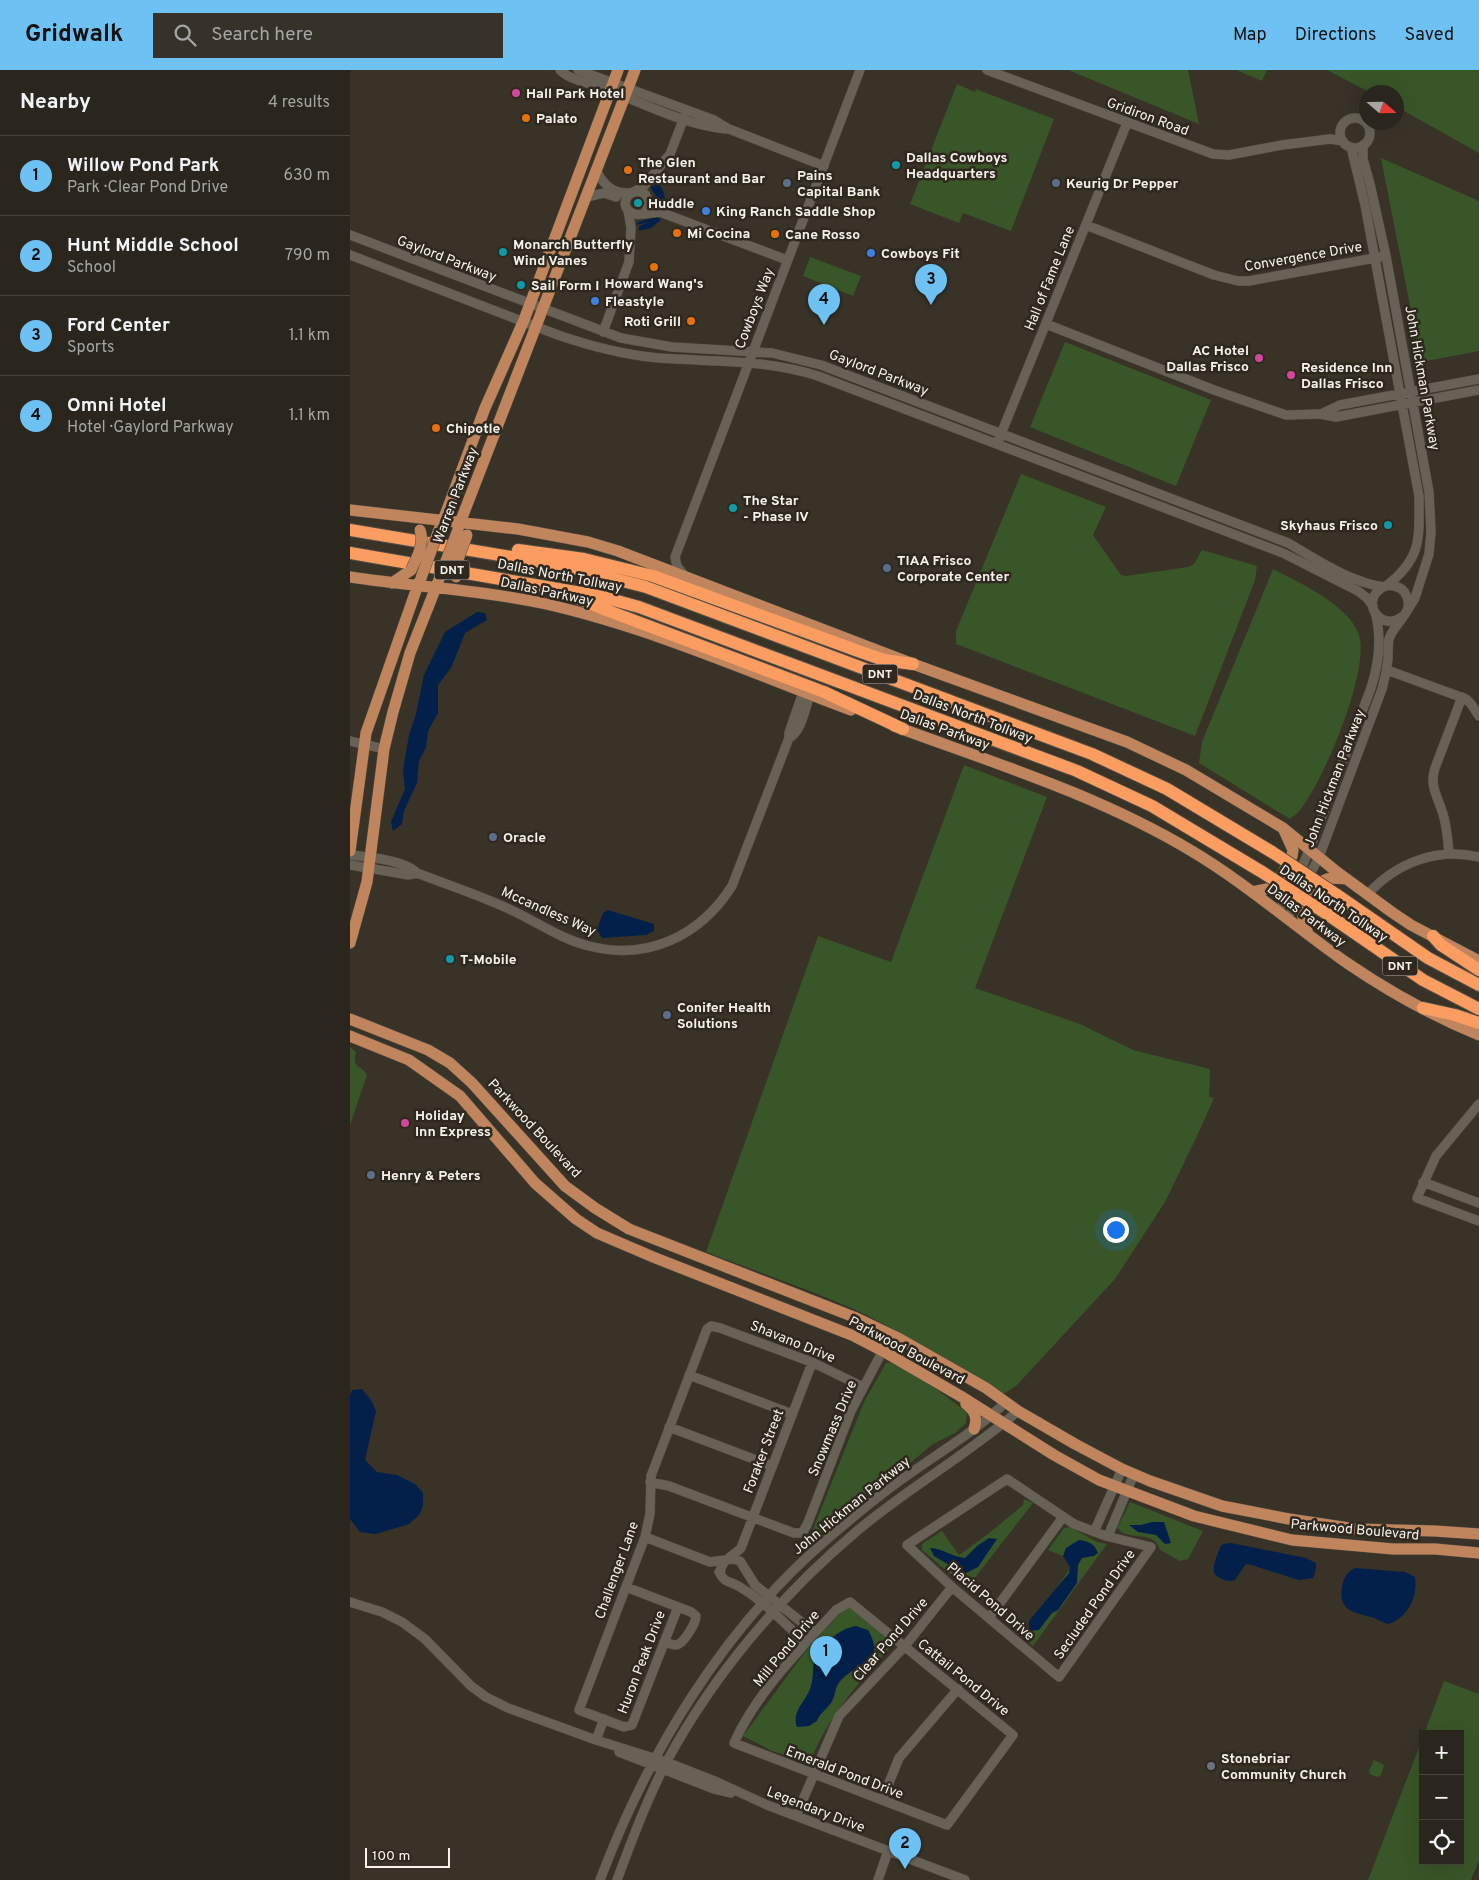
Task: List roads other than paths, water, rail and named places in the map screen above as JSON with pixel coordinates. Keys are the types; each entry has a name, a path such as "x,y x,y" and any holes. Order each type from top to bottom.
{"highway":[{"name":"Dallas North Tollway","path":"350,530 565,566 646,587 1092,754 1138,775 1196,806 1272,852 1428,958 1479,985"},
{"path":"468,550 508,549 540,553 584,560 653,576 884,660 914,664"},
{"name":"Dallas North Tollway","path":"350,553 554,587 640,607 1077,771 1152,806 1262,872 1423,980 1479,1009"},
{"path":"554,587 587,603 824,692 902,730"},
{"path":"1433,936 1441,945 1479,970"},
{"path":"1424,1008 1479,1023"}],"main road":[{"name":"Warren Parkway","path":"350,853 363,744 378,693 480,421 524,320 618,70"},
{"name":"Warren Parkway","path":"350,943 363,901 370,863 384,749 410,654 437,584 462,529 475,483 635,70"},
{"path":"587,197 581,194 580,190 591,162 591,143"},
{"path":"475,483 477,464 488,432 487,426 480,421"},
{"path":"350,510 396,516 462,529 481,524 544,533 588,542 656,564 914,664 1127,742 1186,770 1283,828 1348,880 1411,924 1479,961"},
{"path":"392,583 410,570 422,543 420,530 408,521 396,516"},
{"path":"462,529 456,577 466,591"},
{"name":"Dallas Parkway","path":"350,577 392,583 419,582 437,584 466,591 544,604 614,622 664,639 1101,804 1158,831 1190,850 1380,984 1479,1036"},
{"path":"1252,892 1272,888 1278,882 1292,856 1293,850 1283,828"},
{"path":"1308,934 1303,917 1312,896 1322,882 1329,879 1348,880"},
{"name":"Parkwood Boulevard","path":"350,1018 428,1050 450,1063 472,1083 566,1186 590,1205 629,1229 854,1317 891,1335 986,1388 1018,1411 1122,1469 1222,1506 1289,1519 1356,1529 1436,1530 1479,1534"},
{"name":"Parkwood Boulevard","path":"350,1036 409,1060 460,1096 521,1167 552,1198 576,1219 598,1233 846,1333 883,1351 992,1415 1054,1455 1115,1487 1217,1523 1292,1540 1393,1549 1479,1553"},
{"path":"460,1096 472,1083"},
{"path":"552,1198 566,1186"},
{"path":"686,1270 692,1253"},
{"path":"952,1391 974,1413 976,1424 974,1429"},
{"path":"1217,1523 1222,1506"},
{"path":"1330,1544 1333,1526"},
{"path":"1435,1550 1436,1530"}],"street":[{"path":"560,70 565,75 612,87"},
{"path":"578,70 626,93 686,115 714,120 729,130 824,166"},
{"name":"Cowboys Way","path":"675,557 860,70"},
{"name":"Gridiron Road","path":"987,70 1213,154 1229,155 1330,139 1347,144"},
{"path":"603,332 629,262 631,228 626,199 649,180 670,154 686,115"},
{"path":"1357,118 1365,122 1370,134 1363,145 1347,144 1341,132 1342,127 1348,120 1357,118"},
{"name":"Hall of Fame Lane","path":"998,444 1127,123"},
{"name":"Gridiron Road","path":"1305,142 1310,138 1342,127"},
{"name":"John Hickman Parkway","path":"1347,144 1364,198 1419,496 1420,536 1416,551 1408,564 1385,586"},
{"name":"John Hickman Parkway","path":"1283,916 1314,853 1363,739 1382,689 1387,670 1390,637 1412,604 1429,554 1431,532 1429,492 1386,256 1363,159 1363,145"},
{"path":"596,172 605,185 634,214 660,212 788,260"},
{"path":"631,228 637,219 649,208 649,180"},
{"path":"587,197 604,193 644,193 660,212"},
{"name":"Convergence Drive","path":"1086,225 1214,275 1238,281 1249,281 1386,256"},
{"name":"Gaylord Parkway","path":"350,235 603,332 633,341 665,346 753,351 797,358 835,370 1288,544 1348,576 1374,586 1385,586"},
{"name":"Gaylord Parkway","path":"350,255 524,320 569,339 599,347 636,355 749,362 776,365 805,372 879,398 1284,554 1358,591 1367,598 1374,609"},
{"path":"1046,324 1214,390 1286,415 1320,414 1336,417 1479,390"},
{"path":"664,358 665,346"},
{"path":"805,372 811,368 831,373 835,370"},
{"path":"1320,414 1340,405 1479,379"},
{"path":"879,398 883,388"},
{"path":"1192,518 1196,508"},
{"path":"1298,561 1302,551"},
{"path":"656,564 662,564 675,557 677,566 684,575"},
{"path":"1385,586 1396,587 1405,592 1408,602 1404,615 1398,620 1388,621 1381,619 1374,609 1374,596 1385,586"},
{"name":"John Hickman Parkway","path":"1314,853 1377,666 1379,640 1374,609"},
{"path":"1387,670 1462,697 1472,704 1479,716"},
{"name":"Mccandless Way","path":"370,863 409,875 417,873 511,909 557,933 588,946 622,951 669,942 702,922 723,900 732,886 790,738 789,733 806,694"},
{"path":"1449,854 1444,819 1435,796 1432,779 1434,768 1462,697"},
{"path":"1353,735 1363,739"},
{"path":"350,741 384,749"},
{"path":"350,853 370,863"},
{"path":"1368,894 1386,876 1402,866 1424,858 1449,854 1479,857"},
{"path":"350,866 370,863"},
{"path":"1479,1104 1444,1143 1430,1166 1417,1198 1479,1221"},
{"path":"1423,1182 1479,1203"},
{"path":"1442,1207 1441,1198 1447,1191"},
{"name":"Shavano Drive","path":"711,1326 812,1362 863,1387"},
{"name":"Challenger Lane","path":"604,1719 579,1710 645,1537 650,1514 650,1482 653,1469 705,1334 711,1326"},
{"name":"Snowmass Drive","path":"753,1518 794,1533 802,1532 806,1528 848,1417 891,1335"},
{"name":"Foraker Street","path":"721,1576 721,1566 741,1548 812,1362"},
{"path":"689,1376 792,1414"},
{"name":"John Hickman Parkway","path":"600,1880 631,1804 672,1726 709,1671 740,1630 802,1562 832,1535 889,1488 974,1429 1005,1403"},
{"name":"John Hickman Parkway","path":"617,1880 664,1766 693,1716 741,1650 780,1605 814,1570 856,1532 1018,1411"},
{"path":"669,1427 772,1466"},
{"path":"1094,1532 1122,1469"},
{"path":"989,1618 1064,1516 1074,1524 1108,1536 1134,1474"},
{"name":"Placid Pond Drive","path":"1059,1677 952,1587 907,1545 1007,1479 1064,1516"},
{"path":"650,1482 669,1486 753,1518"},
{"name":"Secluded Pond Drive","path":"1059,1677 1151,1547 1108,1536"},
{"path":"645,1537 710,1562 737,1560 744,1567 753,1583 815,1633"},
{"path":"731,1583 736,1583 742,1579 744,1573 741,1548"},
{"path":"710,1562 725,1581 740,1586 806,1643"},
{"path":"626,1587 694,1614 696,1622 678,1645 664,1642"},
{"name":"Clear Pond Drive","path":"796,1816 839,1716 905,1646 952,1587"},
{"name":"Legendary Drive","path":"350,1602 382,1612 402,1622 425,1639 471,1686 486,1697 524,1715 652,1762 717,1782 741,1794 796,1816 965,1880"},
{"name":"Cattail Pond Drive","path":"850,1602 1013,1735 947,1825"},
{"name":"Mill Pond Drive","path":"734,1743 740,1730 772,1681 836,1610 850,1602"},
{"name":"Huron Peak Drive","path":"604,1719 624,1727 634,1722 678,1607"},
{"path":"882,1800 899,1758 958,1690"},
{"path":"596,1740 604,1719"},
{"name":"Emerald Pond Drive","path":"734,1743 947,1825"},
{"path":"878,1880 888,1851"},
{"path":"609,1857 623,1864"}],"water":[{"path":"658,182 664,193 666,206 661,205 659,194 660,207 657,205 656,196 651,188 652,185 657,189 654,186"},
{"path":"656,217 653,220 657,217 661,220 651,228 639,231 639,226 650,222 636,225 638,222"},
{"path":"477,612 485,613 487,620 465,633 451,668 438,685 438,713 428,731 426,747 419,761 417,783 404,811 402,824 393,831 391,822 405,789 403,770 409,735 416,714 424,675 445,632"},
{"path":"608,910 654,924 654,931 646,935 602,938 597,930 603,913"},
{"path":"362,1389 371,1400 376,1411 365,1460 377,1472 397,1475 415,1484 423,1493 423,1506 419,1515 409,1524 376,1534 360,1532 350,1519 350,1395 352,1390"},
{"path":"1152,1522 1164,1522 1171,1543 1165,1544 1156,1535 1138,1532 1129,1525 1141,1525"},
{"path":"989,1538 997,1539 978,1567 964,1574 934,1556 930,1548 939,1549 965,1558 977,1546"},
{"path":"1079,1540 1091,1544 1098,1553 1094,1556 1082,1558 1078,1565 1077,1583 1058,1610 1052,1613 1039,1630 1029,1631 1029,1621 1069,1573 1070,1567 1063,1556 1066,1548"},
{"path":"1231,1543 1306,1558 1316,1563 1313,1578 1299,1580 1248,1564 1245,1565 1235,1580 1224,1580 1216,1576 1214,1564 1220,1547 1223,1544"},
{"path":"1355,1568 1405,1572 1415,1577 1416,1584 1413,1599 1402,1617 1389,1624 1346,1607 1341,1596 1344,1579"},
{"path":"856,1626 868,1630 870,1634 874,1648 872,1660 869,1660 841,1680 831,1703 817,1721 809,1726 797,1727 797,1712 810,1689 815,1658 826,1642 838,1633"}],"place":[{"name":"Hall Park Hotel","path":"516,93"},
{"name":"Palato","path":"526,118"},
{"name":"Dallas Cowboys Headquarters","path":"896,165"},
{"name":"The Glen Restaurant and Bar","path":"628,170"},
{"name":"Pains Capital Bank","path":"787,183"},
{"name":"Keurig Dr Pepper","path":"1056,183"},
{"name":"Huddle","path":"638,203"},
{"name":"King Ranch Saddle Shop","path":"706,211"},
{"name":"Mi Cocina","path":"677,233"},
{"name":"Cane Rosso","path":"775,234"},
{"name":"Monarch Butterfly Wind Vanes","path":"503,252"},
{"name":"Cowboys Fit","path":"871,253"},
{"name":"Howard Wang's","path":"654,267"},
{"name":"Sail Form I","path":"521,285"},
{"name":"Fleastyle","path":"595,301"},
{"name":"Ford Center","path":"931,305"},
{"name":"Roti Grill","path":"691,321"},
{"name":"Omni Hotel","path":"824,325"},
{"name":"AC Hotel Dallas Frisco","path":"1259,358"},
{"name":"Residence Inn Dallas Frisco","path":"1291,375"},
{"name":"Chipotle","path":"436,428"},
{"name":"The Star - Phase IV","path":"733,508"},
{"name":"Skyhaus Frisco","path":"1388,525"},
{"name":"TIAA Frisco Corporate Center","path":"887,568"},
{"name":"Oracle","path":"493,837"},
{"name":"T-Mobile","path":"450,959"},
{"name":"Conifer Health Solutions","path":"667,1015"},
{"name":"Holiday Inn Express","path":"405,1123"},
{"name":"Henry & Peters","path":"371,1175"},
{"name":"Willow Pond Park","path":"826,1677"},
{"name":"Stonebriar Community Church","path":"1211,1766"},
{"name":"Hunt Middle School","path":"905,1869"}]}
